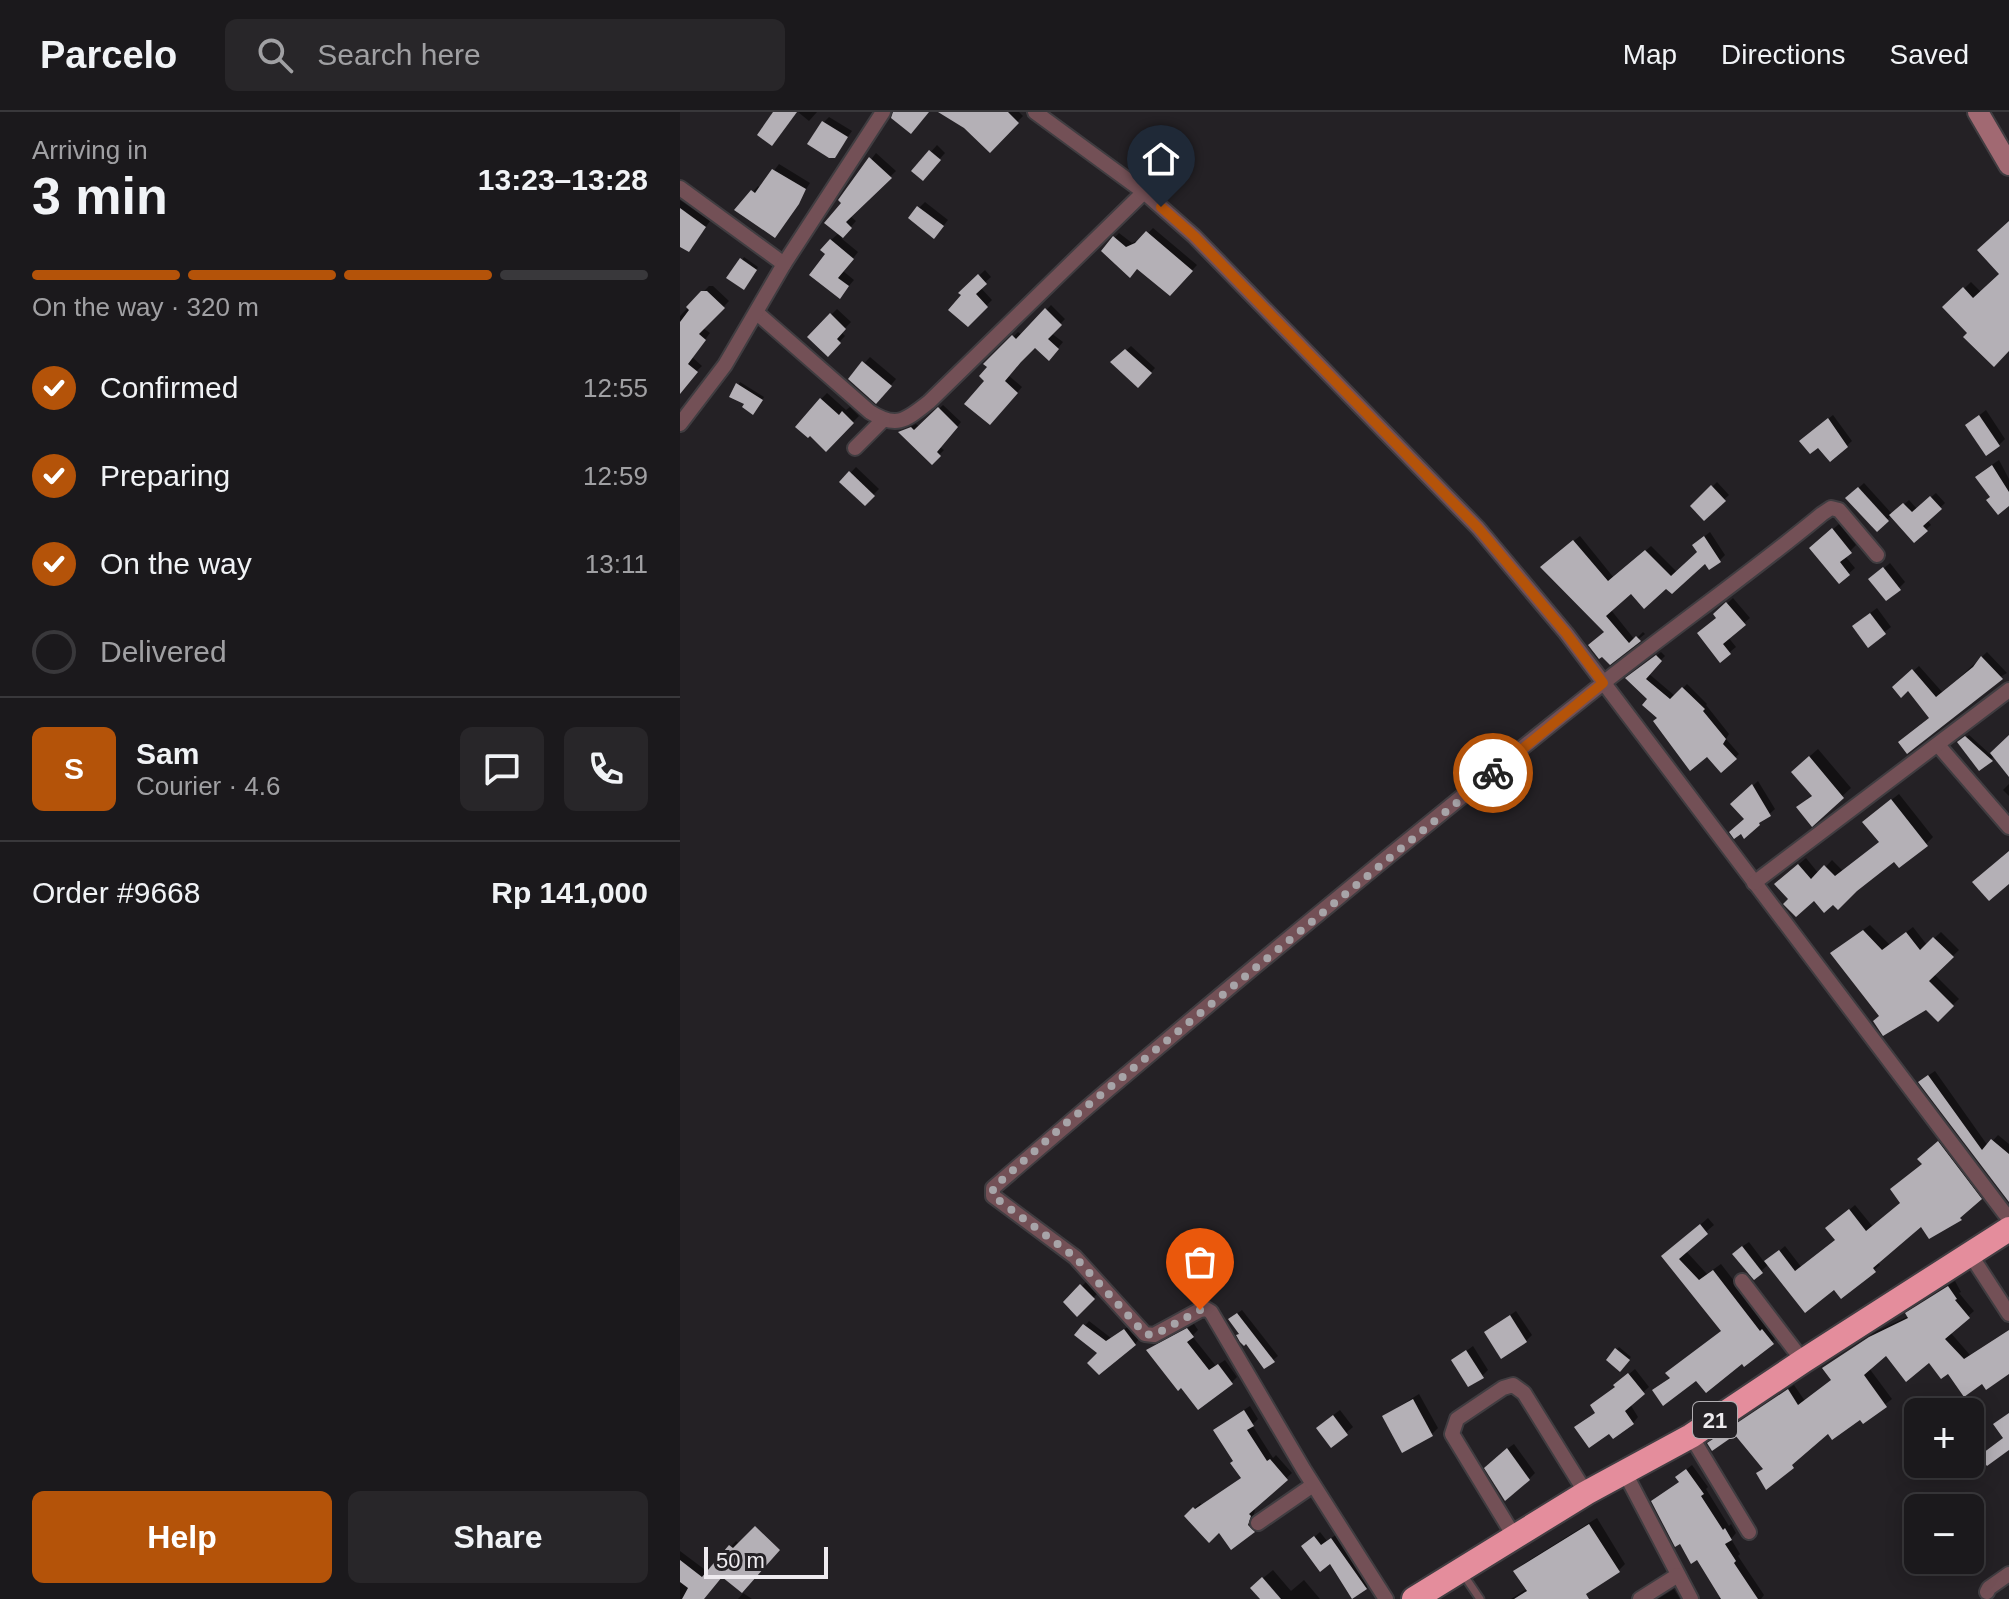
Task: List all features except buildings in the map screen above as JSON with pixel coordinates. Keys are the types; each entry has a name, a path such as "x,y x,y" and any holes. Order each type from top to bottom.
{"highway":[{"name":"21","path":"1414,1599 1586,1493 1691,1436 2009,1229"}],"street":[{"path":"1035,112 1144,192 1194,236 1478,528 1566,633 2009,1219"},
{"path":"1978,112 2009,165"},
{"path":"680,424 725,365 784,264 881,113"},
{"path":"680,188 784,264"},
{"path":"757,313 870,412 883,420 898,422 929,402 1144,192"},
{"path":"855,448 883,420"},
{"path":"1386,1599 1313,1485 1211,1312 1200,1310 1154,1335 1145,1334 1075,1257 993,1196 992,1192 1064,1125 1603,683 1831,508 1839,510 1877,555"},
{"path":"1754,883 2009,690"},
{"path":"1938,745 2009,827"},
{"path":"1970,1254 2009,1314"},
{"path":"1742,1281 1803,1361"},
{"path":"1514,1536 1452,1434 1457,1419 1503,1388 1513,1385 1524,1393 1586,1493"},
{"path":"1691,1436 1749,1532"},
{"path":"1625,1473 1691,1599"},
{"path":"1258,1523 1313,1485"},
{"path":"1987,1592 2009,1574"},
{"path":"1640,1599 1678,1575"}],"lane":[{"path":"1461,1571 1480,1599"}],"way so far":[{"path":"1200,1310 1154,1335 1145,1334 1075,1257 993,1196 993,1188 1064,1125 1493,773"}],"route":[{"path":"1161,207 1194,236 1478,528 1566,633 1603,683 1493,773"}]}
